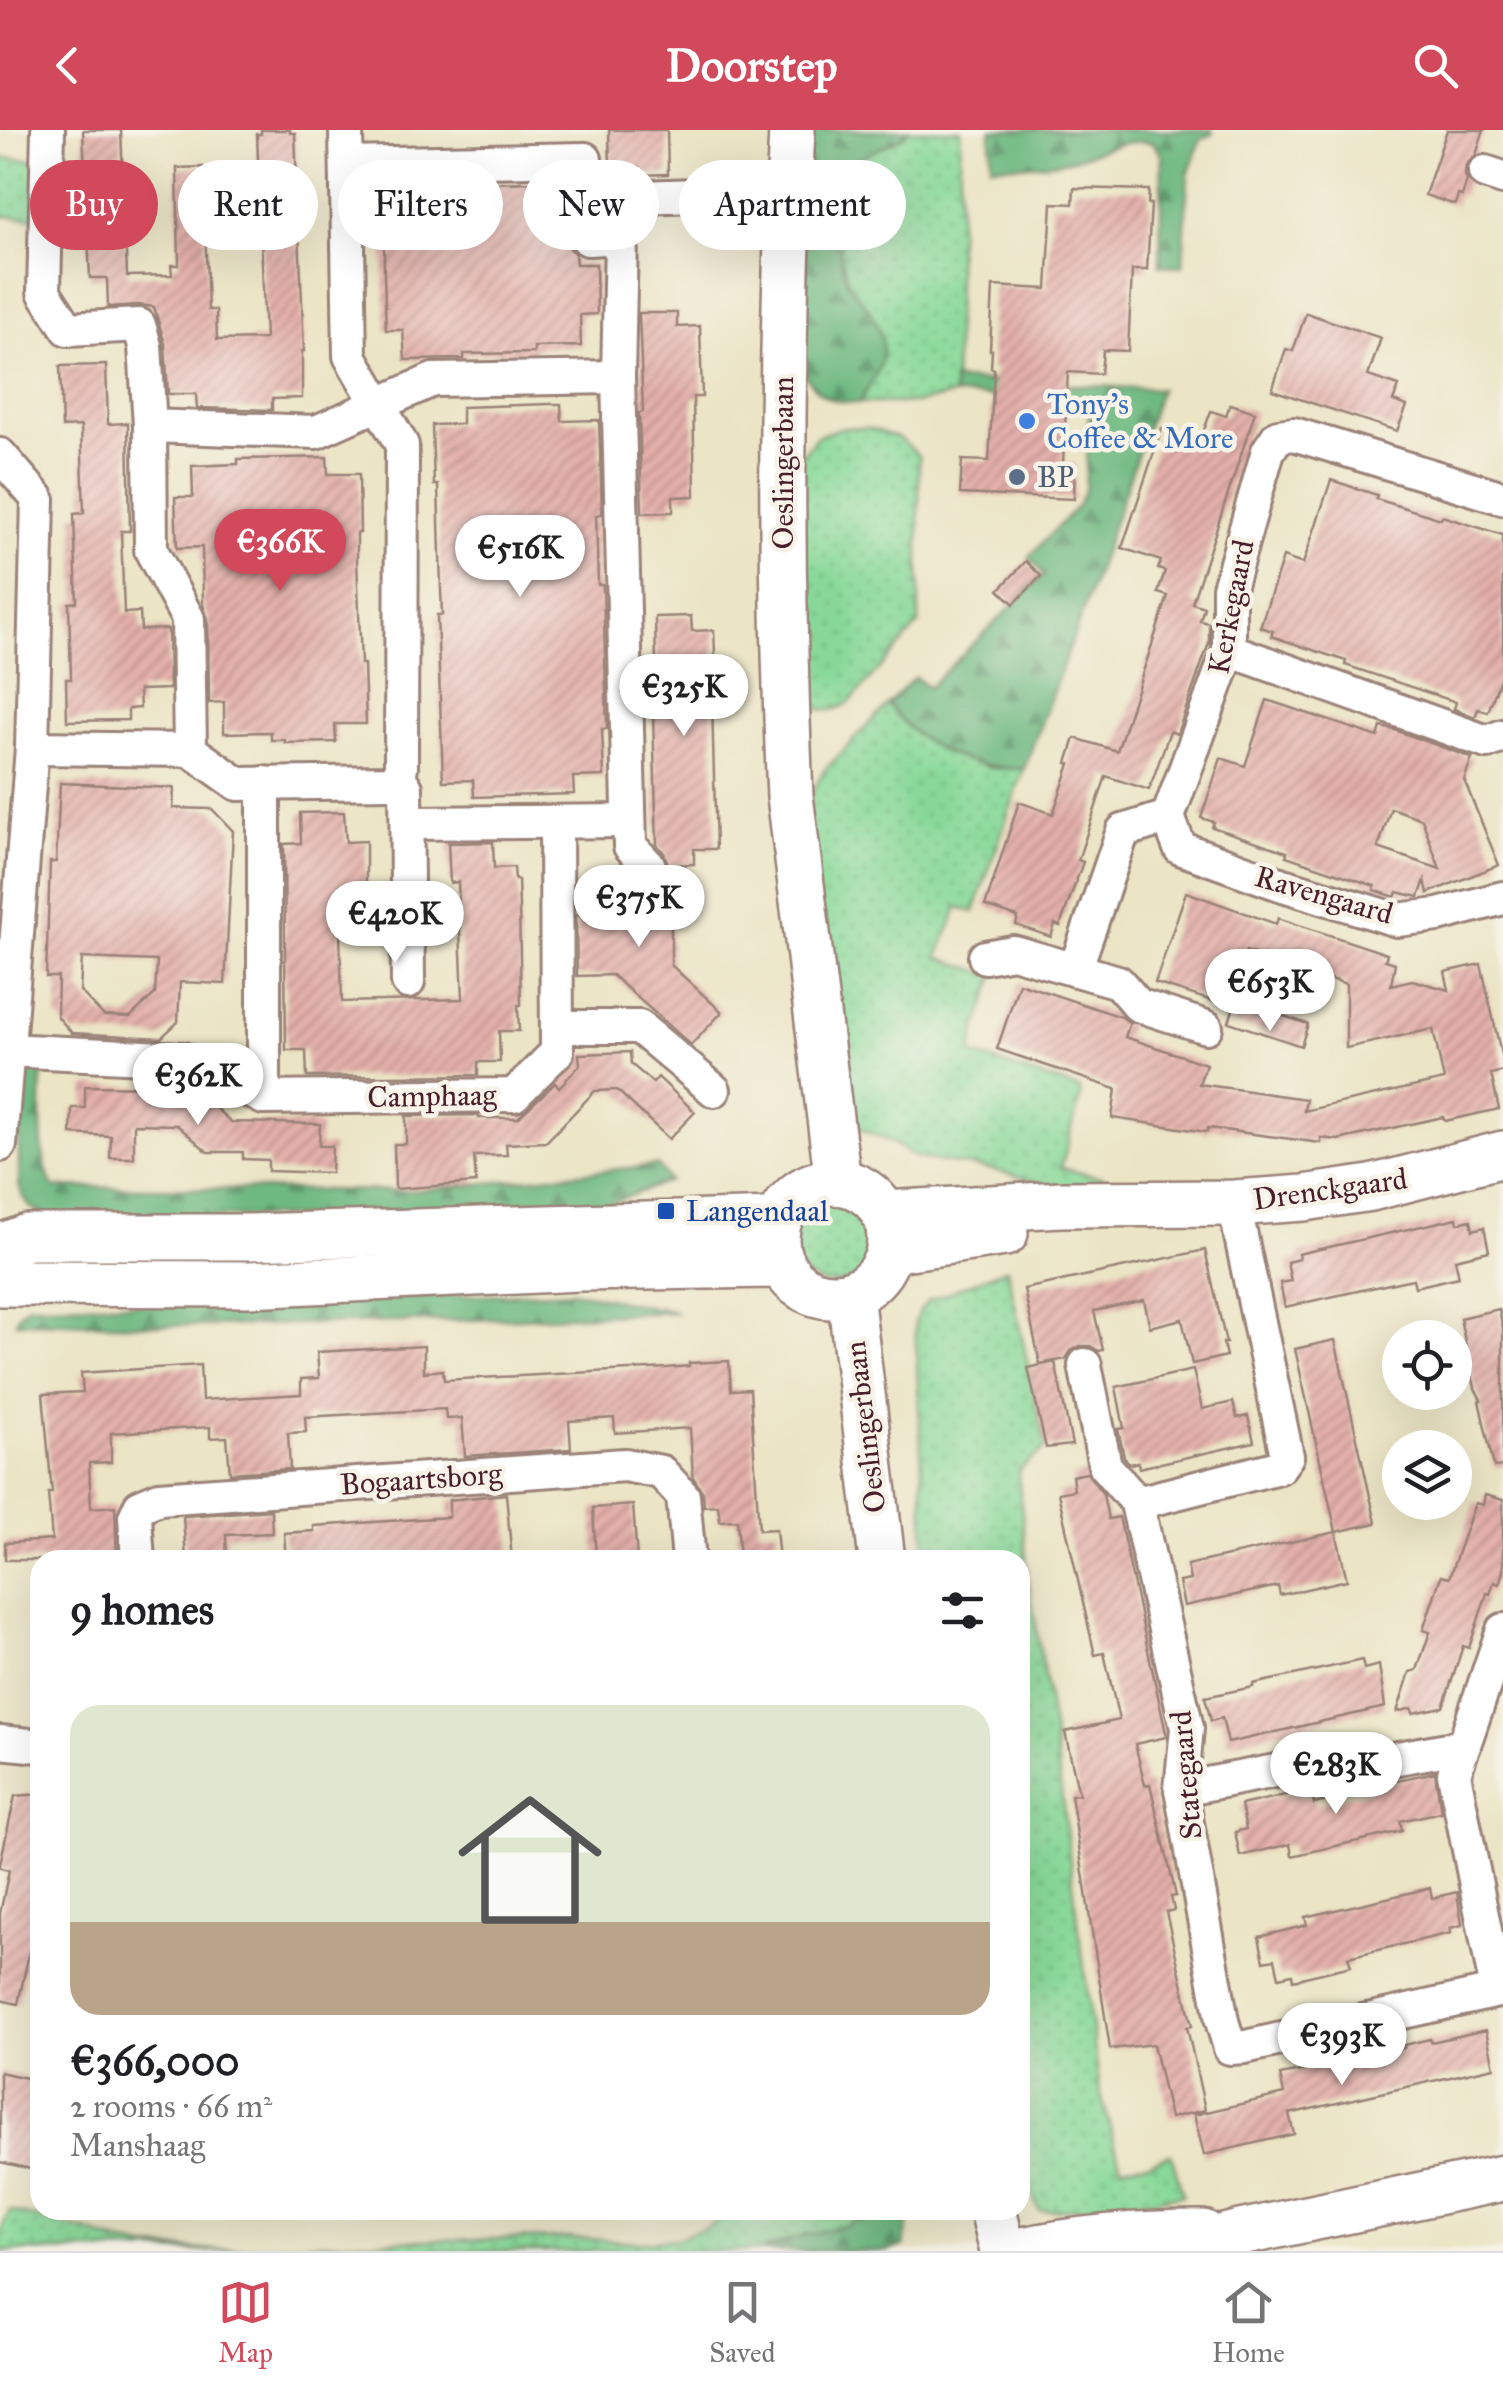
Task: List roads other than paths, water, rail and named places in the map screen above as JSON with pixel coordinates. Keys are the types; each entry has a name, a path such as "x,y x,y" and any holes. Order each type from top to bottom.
{"street":[{"path":"48,130 44,292 68,329 139,326 145,346 150,426 150,550 188,619 190,750"},
{"path":"346,130 346,160"},
{"name":"Oeslingerbaan","path":"792,130 782,404 790,796 824,1184"},
{"path":"538,160 586,160"},
{"path":"32,748 190,750 238,784 390,782 398,778 402,445 350,356 348,250"},
{"path":"622,250 618,377 630,846 649,866"},
{"path":"150,426 316,432 433,380 618,377"},
{"name":"Kerkegaard","path":"1168,817 1229,650 1230,588 1268,451 1278,436 1294,434 1503,498"},
{"path":"0,455 38,499 32,748 6,992 7,1050 0,1145"},
{"path":"1229,650 1487,742 1503,736"},
{"path":"398,778 406,788 408,982"},
{"path":"264,783 264,1098"},
{"path":"1075,970 1123,830 1168,817"},
{"name":"Ravengaard","path":"1168,817 1180,848 1397,920 1438,915 1503,898"},
{"path":"407,823 629,821"},
{"name":"Camphaag","path":"7,1050 183,1059 264,1098 514,1096 557,1052 556,822"},
{"path":"985,957 1013,952 1118,982 1138,1006 1206,1027"},
{"path":"556,1027 639,1027 714,1090"},
{"name":"Drenckgaard","path":"886,1232 1063,1224 1154,1204 1304,1198 1372,1188 1503,1154"},
{"path":"824,1184 848,1184 866,1192 886,1232 878,1274 850,1294 814,1294 798,1285 782,1265 776,1247 778,1221 787,1204 824,1184"},
{"path":"1137,1504 1279,1467 1287,1456 1234,1203"},
{"path":"1,1255 27,1237 250,1236 778,1221"},
{"path":"1,1255 249,1284 579,1268 782,1265"},
{"name":"Oeslingerbaan","path":"850,1294 881,1550"},
{"name":"Stategaard","path":"1085,1366 1105,1466 1137,1504 1187,1728 1181,1789 1230,2048 1500,1991"},
{"name":"Bogaartsborg","path":"137,1550 135,1517 140,1506 158,1498 625,1465 662,1472 684,1496 688,1550"},
{"path":"1500,1991 1494,1919 1454,1774 1503,1630"},
{"path":"0,1742 30,1745"},
{"path":"1181,1789 1296,1767 1342,1768 1464,1746"},
{"path":"1170,2251 1503,2178"},
{"path":"969,2220 974,2251"},
{"path":"995,2220 1003,2251"},
{"path":"1018,2251 1146,2233 1240,2233"}],"place":[{"name":"Tony's Coffee & More","path":"1027,421"},
{"name":"BP","path":"1017,477"},
{"name":"Langendaal","path":"666,1211"}]}
